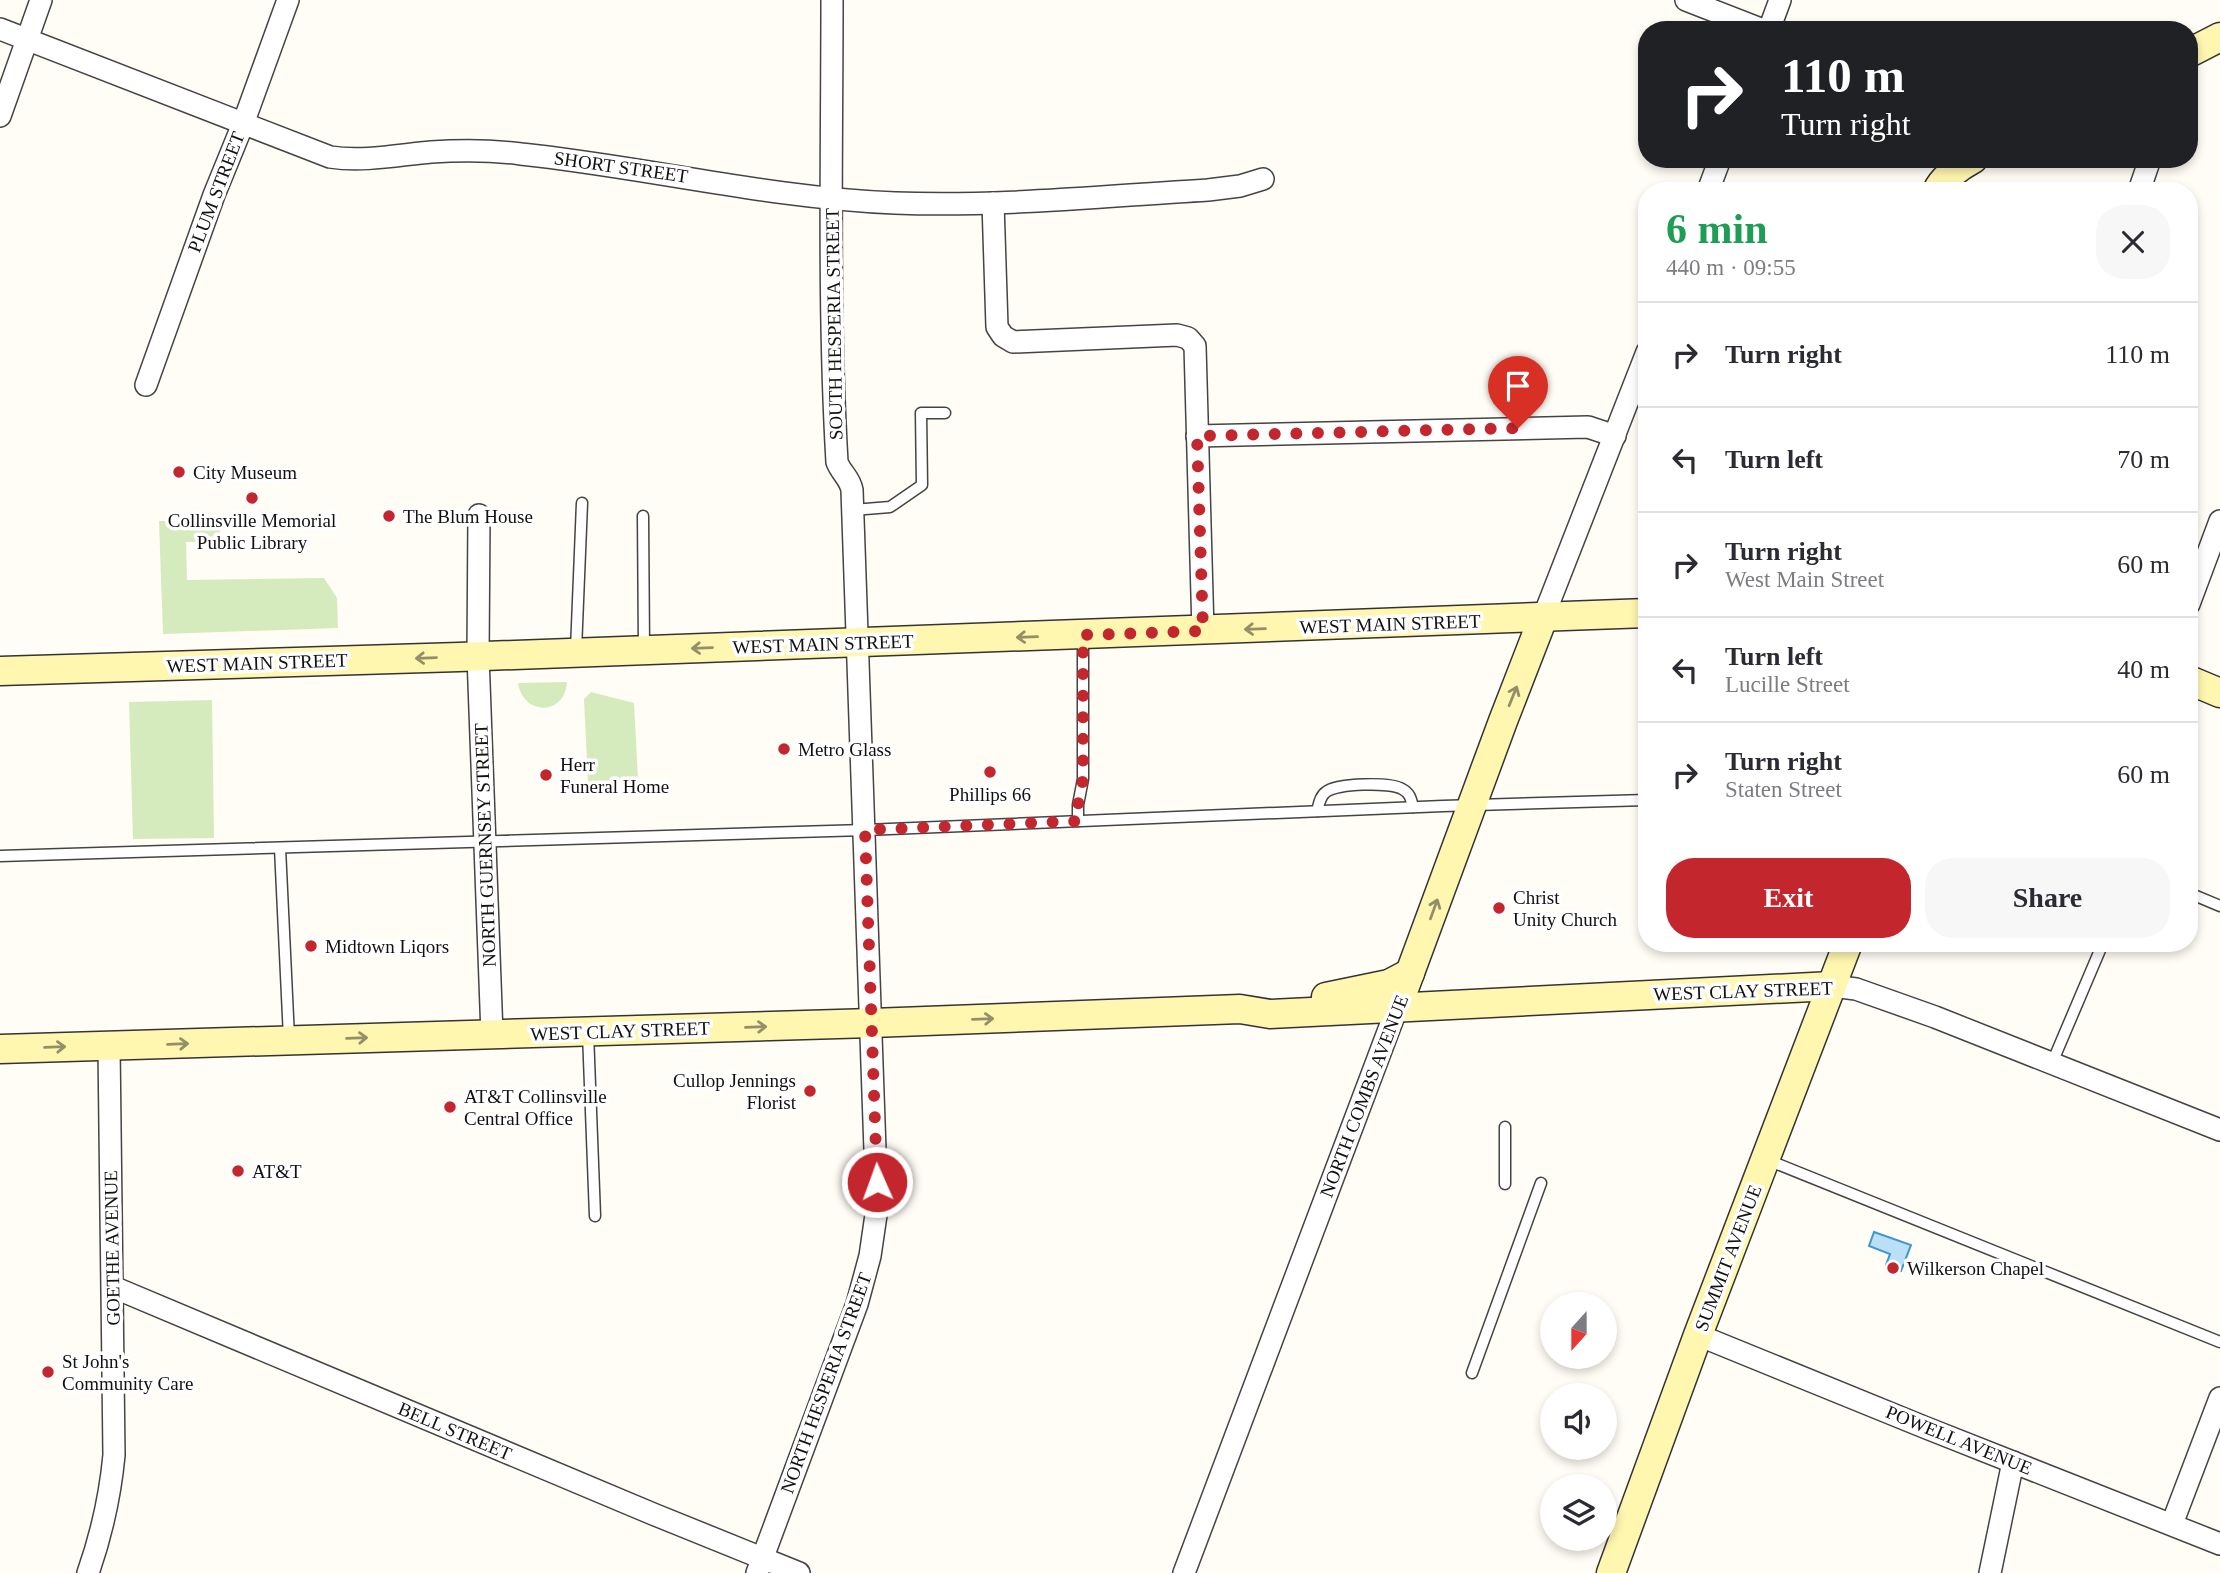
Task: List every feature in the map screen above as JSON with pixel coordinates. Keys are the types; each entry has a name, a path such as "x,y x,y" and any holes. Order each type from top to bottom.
{"main road":[{"path":"2198,48 2220,37"},
{"path":"1944,182 1959,168"},
{"name":"WEST MAIN STREET","path":"0,671 1203,631 1638,613"},
{"name":"NORTH COMBS AVENUE","path":"1397,1008 1543,618"},
{"path":"2198,684 2220,693"},
{"name":"SUMMIT AVENUE","path":"1611,1573 1698,1335 1845,952"},
{"name":"WEST CLAY STREET","path":"1240,1009 1256,1004 1354,992 1389,984 1410,973"},
{"name":"WEST CLAY STREET","path":"0,1049 872,1023 1240,1009 1270,1014 1832,986"}],"street":[{"path":"0,116 41,0"},
{"name":"PLUM STREET","path":"146,385 288,0"},
{"name":"SOUTH HESPERIA STREET","path":"832,0 831,287 834,403 837,462 851,481 858,643"},
{"path":"1686,0 1742,21"},
{"path":"1770,21 1780,0"},
{"name":"SHORT STREET","path":"0,29 330,157 350,160 474,151 519,153 832,198 895,202 993,203 1208,190 1240,186 1264,179"},
{"path":"993,203 997,327 1003,336 1013,342 1177,335 1188,338 1195,346 1203,631"},
{"path":"1543,618 1638,376"},
{"path":"1197,436 1588,427 1615,436"},
{"name":"NORTH GUERNSEY STREET","path":"479,515 478,656 492,1035"},
{"path":"2198,580 2220,521"},
{"name":"NORTH HESPERIA STREET","path":"760,1566 857,1304 870,1256 877,1208 858,643"},
{"name":"WEST CLAY STREET","path":"1832,986 1856,989 1935,1017 2220,1130"},
{"name":"NORTH COMBS AVENUE","path":"1184,1573 1397,1008"},
{"name":"GOETHE AVENUE","path":"88,1573 102,1532 114,1455 109,1046"},
{"name":"BELL STREET","path":"113,1287 760,1566 799,1573"},
{"name":"POWELL AVENUE","path":"1698,1335 2220,1544"},
{"path":"2172,1524 2220,1398"},
{"path":"1990,1573 2013,1462"}],"lane":[{"path":"853,510 890,507 922,485 921,413 945,413"},
{"path":"576,653 582,503"},
{"path":"643,516 644,650"},
{"path":"1078,821 1083,779 1083,635"},
{"path":"1317,811 1326,792 1337,787 1391,785 1410,796 1413,807"},
{"path":"0,856 865,830 1638,800"},
{"path":"280,848 289,1041"},
{"path":"2198,897 2220,906"},
{"path":"2052,1063 2099,952"},
{"path":"589,1032 596,1216"},
{"path":"1505,1184 1506,1127"},
{"path":"1765,1159 2220,1342"},
{"path":"1472,1373 1541,1183"}],"green space":[{"path":"214,516 220,528 220,541 186,542 187,580 324,578 337,598 338,628 163,634 159,521 170,521 171,527 190,527 190,517"},
{"path":"567,682 565,693 559,701 544,708 527,702 518,683"},
{"path":"591,692 634,703 638,779 588,782 584,699"},
{"path":"212,700 214,838 133,839 129,702"}],"water":[{"path":"1874,1232 1911,1245 1901,1271 1886,1265 1890,1254 1869,1246"}],"place":[{"name":"City Museum","path":"179,472"},
{"name":"Collinsville Memorial Public Library","path":"252,498"},
{"name":"The Blum House","path":"389,516"},
{"name":"Metro Glass","path":"784,749"},
{"name":"Phillips 66","path":"990,772"},
{"name":"Herr Funeral Home","path":"546,775"},
{"name":"Christ Unity Church","path":"1499,908"},
{"name":"Midtown Liqors","path":"311,946"},
{"name":"Cullop Jennings Florist","path":"810,1091"},
{"name":"AT&T Collinsville Central Office","path":"450,1107"},
{"name":"AT&T","path":"238,1171"},
{"name":"Wilkerson Chapel","path":"1893,1268"},
{"name":"St John's Community Care","path":"48,1372"}],"route":[{"path":"877,1182 865,830 1078,821 1083,779 1083,635 1203,631 1197,436 1518,428"}]}
